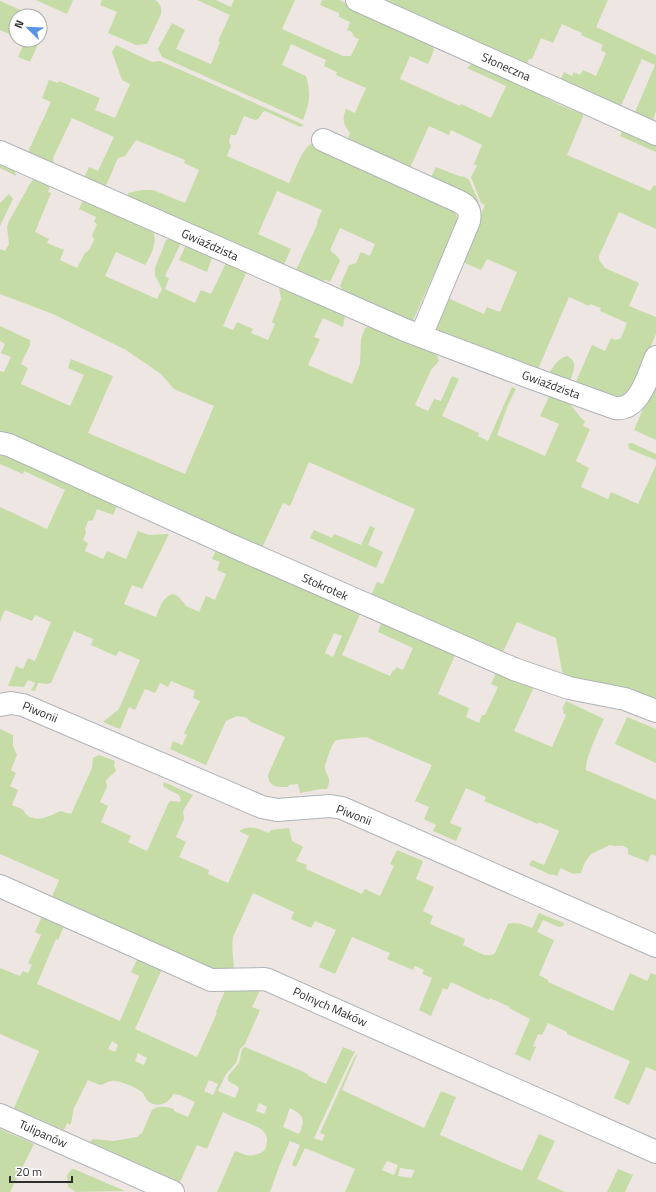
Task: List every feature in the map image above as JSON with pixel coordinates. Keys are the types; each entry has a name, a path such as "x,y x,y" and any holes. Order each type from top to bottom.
{"street":[{"name":"Słoneczna","path":"357,0 656,134"},
{"path":"324,140 458,201 465,205 469,210 469,221 420,336"},
{"name":"Gwiaździsta","path":"0,152 405,330 536,380 618,408 629,406 638,398 656,357"},
{"name":"Stokrotek","path":"0,443 9,445 228,544 498,662 562,686 625,699 656,711"},
{"name":"Piwonii","path":"0,705 11,703 23,705 262,807 277,810 330,806 342,808 656,946"},
{"name":"Polnych Maków","path":"0,886 211,980 268,980 656,1152"},
{"name":"Tulipanów","path":"0,1115 173,1192"}],"green space":[{"path":"36,0 73,0 67,14"},
{"path":"102,0 155,0 158,2 161,7 161,14 147,44 136,45 108,33 117,12 100,5"},
{"path":"197,0 216,0 231,7 234,0 295,0 282,29 343,56 351,56 359,39 354,37 352,32 347,30 350,22 339,17 339,13 320,5 322,0 339,0 431,41 434,50 428,64 410,56 400,79 491,118 506,86 467,68 476,61 542,91 544,97 583,114 567,155 650,191 654,185 656,186 656,229 619,212 599,256 599,260 605,268 639,283 629,306 656,317 656,334 630,394 614,400 575,384 592,345 605,351 611,338 616,340 621,338 627,323 600,311 601,308 590,304 589,306 569,297 538,369 528,364 527,367 440,334 434,320 445,297 484,314 487,307 500,312 517,272 487,259 481,270 460,261 485,205 481,203 471,177 477,166 474,164 482,145 451,130 449,135 429,126 408,172 348,139 350,133 344,121 346,109 355,113 366,88 336,75 337,72 324,66 326,60 291,44 282,65 306,76 309,88 309,98 303,120 162,57 158,49 172,23 185,30 176,49 211,64 220,42 218,41 230,15"},
{"path":"375,0 608,0 596,27 656,55 656,111 653,121 633,117 655,65 642,59 619,110 559,83 564,72 572,76 574,72 580,75 583,70 596,76 606,53 601,50 603,45 562,24 553,43 541,38 532,59 529,59 525,68"},
{"path":"0,1 16,8 8,8 8,34 0,30"},
{"path":"116,45 152,62 160,61 304,125 300,127 265,111 258,119 255,120 244,116 236,135 231,135 229,141 231,146 227,156 289,183 302,154 309,145 313,143 452,204 458,220 411,325 348,298 340,286 349,265 356,263 361,252 370,256 375,244 340,228 330,250 338,257 340,261 330,282 326,280 311,282 294,274 318,223 317,222 322,210 277,191 258,234 291,249 282,269 195,230 194,225 128,200 128,193 142,190 153,190 185,203 199,170 184,163 185,160 136,140 125,156 118,158 104,190 83,180 89,167 98,171 114,137 72,118 53,158 54,162 49,165 30,157 28,152 51,102 42,98 49,80 58,83 59,81 100,98 95,110 115,118 130,84 122,80 112,52"},
{"path":"22,48 36,48 30,62 18,57"},
{"path":"624,127 656,142 656,152 620,136"},
{"path":"0,161 14,167 16,176 0,168"},
{"path":"436,167 465,177 469,180 479,202 429,181"},
{"path":"37,177 51,183 48,192 51,193 35,232 49,239 47,243 64,250 60,260 77,268 94,240 92,235 97,224 94,222 96,217 79,209 84,198 152,228 154,233 153,247 145,265 116,252 105,276 157,299 162,289 155,275 155,268 166,240 175,237 182,241 165,276 169,279 165,289 195,303 201,290 211,294 227,261 245,269 246,273 223,326 233,330 237,322 253,329 251,333 268,340 275,324 272,322 281,299 279,287 282,286 345,315 343,327 323,318 314,337 320,339 308,365 352,384 360,364 361,339 365,328 371,325 436,353 439,361 431,370 415,405 428,411 434,399 441,401 452,376 459,379 442,416 479,433 478,436 488,441 512,387 516,389 508,405 497,435 545,456 559,424 540,416 551,393 569,403 585,421 583,426 590,429 576,461 589,468 581,487 608,499 611,492 638,504 656,465 656,702 565,676 562,671 556,638 517,622 501,656 370,598 377,582 383,584 415,509 309,462 290,506 283,503 261,550 0,433 0,371 4,372 11,357 1,353 5,344 0,341 0,326 30,340 30,345 21,364 28,368 21,384 70,406 84,375 68,368 71,359 113,376 88,433 185,474 214,406 174,389 161,374 126,350 53,314 0,294 0,249 5,251 9,244 7,227 9,221 31,182"},
{"path":"9,194 13,199 0,226 0,203"},
{"path":"187,243 213,255 207,272 179,260"},
{"path":"567,356 571,358 574,364 574,371 570,382 549,373 559,360"},
{"path":"656,378 656,440 634,430"},
{"path":"632,443 656,454 656,460 629,449 628,444"},
{"path":"2,452 118,504 113,515 97,509 93,520 88,521 83,540 88,543 85,551 103,559 107,551 126,559 138,531 149,535 169,534 142,589 132,585 124,604 156,617 164,600 170,595 174,594 180,598 186,606 199,612 206,596 215,600 226,574 217,570 220,562 212,559 217,548 361,612 342,655 390,676 396,667 403,670 413,648 378,632 382,621 456,653 438,694 469,708 466,717 479,723 482,715 485,715 498,687 491,684 497,671 534,687 514,731 552,747 566,715 563,713 564,710 562,709 566,701 604,719 590,751 586,770 656,800 656,856 651,854 648,862 628,854 628,849 624,846 610,845 591,854 585,862 581,873 573,874 561,868 557,876 551,875 529,865 532,860 544,865 559,831 539,822 538,824 484,801 486,797 466,788 450,823 462,828 456,841 433,831 436,825 424,819 429,807 415,801 432,765 366,737 337,740 333,743 325,765 329,778 327,789 300,793 298,784 289,785 288,787 278,787 272,785 268,775 285,737 251,722 244,717 237,716 226,721 206,765 170,749 173,741 182,745 187,735 184,733 200,701 193,698 195,691 171,681 168,687 160,683 155,693 145,689 135,710 129,707 120,729 103,722 119,709 140,660 119,651 116,656 91,645 93,639 74,631 51,683 38,683 35,691 31,690 35,683 28,680 24,687 8,686 16,666 23,669 28,658 35,661 51,622 35,615 32,621 5,610 0,622 0,507 47,529 65,490 24,471 23,474 0,464 0,453","holes":["334,633 342,636 333,657 325,653"]},
{"path":"370,526 375,528 368,545 383,552 376,568 310,538 314,530 332,538 334,534 361,545"},
{"path":"627,717 656,729 656,763 615,744"},
{"path":"0,729 13,735 13,746 17,755 11,770 16,773 10,786 18,790 12,805 23,810 31,817 39,819 44,818 60,811 71,814 92,768 93,758 99,755 115,761 114,765 116,771 106,780 107,787 100,802 108,806 101,822 131,836 128,842 147,851 169,802 180,802 181,800 179,795 164,787 164,782 193,795 183,811 184,819 176,837 186,842 179,857 209,870 208,874 228,883 249,836 239,831 251,828 269,833 271,830 289,828 292,841 303,847 296,861 307,865 306,869 362,894 365,889 380,896 394,866 390,864 397,850 423,861 416,879 434,887 423,911 433,916 430,924 465,939 463,945 484,955 492,955 495,953 508,924 517,923 532,928 539,913 564,923 563,926 559,927 543,920 537,932 554,940 539,975 548,980 548,982 613,1011 630,973 647,981 651,973 656,975 656,1071 646,1067 629,1105 614,1098 630,1061 567,1034 567,1032 548,1023 542,1035 538,1034 533,1046 536,1047 530,1061 515,1054 530,1019 509,1008 510,1007 490,998 489,1000 451,982 447,990 443,988 431,1016 419,1010 432,978 422,974 424,970 415,966 413,970 387,959 390,953 352,937 335,974 319,967 336,930 315,921 311,928 291,919 294,912 253,893 233,937 232,946 234,971 220,972 51,899 59,880 0,854"},
{"path":"42,916 64,926 58,940 56,939 37,984 120,1021 139,976 131,972 138,958 162,969 135,1029 197,1057 217,1013 216,1012 225,991 261,988 252,1007 260,1010 245,1044 240,1049 236,1063 226,1074 218,1091 235,1098 239,1089 237,1086 228,1081 228,1076 239,1063 242,1049 245,1047 306,1073 310,1077 326,1084 343,1047 355,1052 314,1138 322,1141 325,1135 320,1133 354,1058 358,1053 342,1090 424,1128 441,1091 456,1097 440,1135 522,1171 539,1134 555,1141 537,1179 565,1192 345,1192 355,1169 305,1148 296,1167 292,1165 300,1145 290,1141 270,1192 217,1192 235,1151 246,1155 256,1155 264,1151 267,1140 266,1135 261,1129 223,1112 207,1149 197,1145 180,1182 90,1142 93,1139 113,1141 137,1137 142,1133 154,1108 171,1108 174,1109 174,1111 188,1117 195,1102 180,1095 173,1094 169,1100 163,1104 156,1105 148,1101 140,1090 125,1083 113,1081 100,1085 88,1080 74,1108 71,1123 70,1125 67,1123 64,1130 14,1108 39,1051 0,1034 0,968 20,976 23,971 28,973 32,965 28,963 41,935 35,932","holes":["112,1041 118,1045 115,1052 108,1049","138,1053 147,1058 144,1065 135,1061","209,1080 218,1084 213,1095 204,1091","259,1103 267,1107 264,1114 256,1111","290,1108 299,1113 301,1116 303,1122 299,1134 283,1127","387,1161 398,1165 394,1175 382,1170","400,1168 415,1170 411,1178 398,1176"]},
{"path":"0,1129 34,1144 10,1192 0,1192"},
{"path":"72,1169 125,1191 74,1192 75,1191 68,1187 67,1175"},
{"path":"618,1169 633,1175 625,1192 607,1192"}]}
